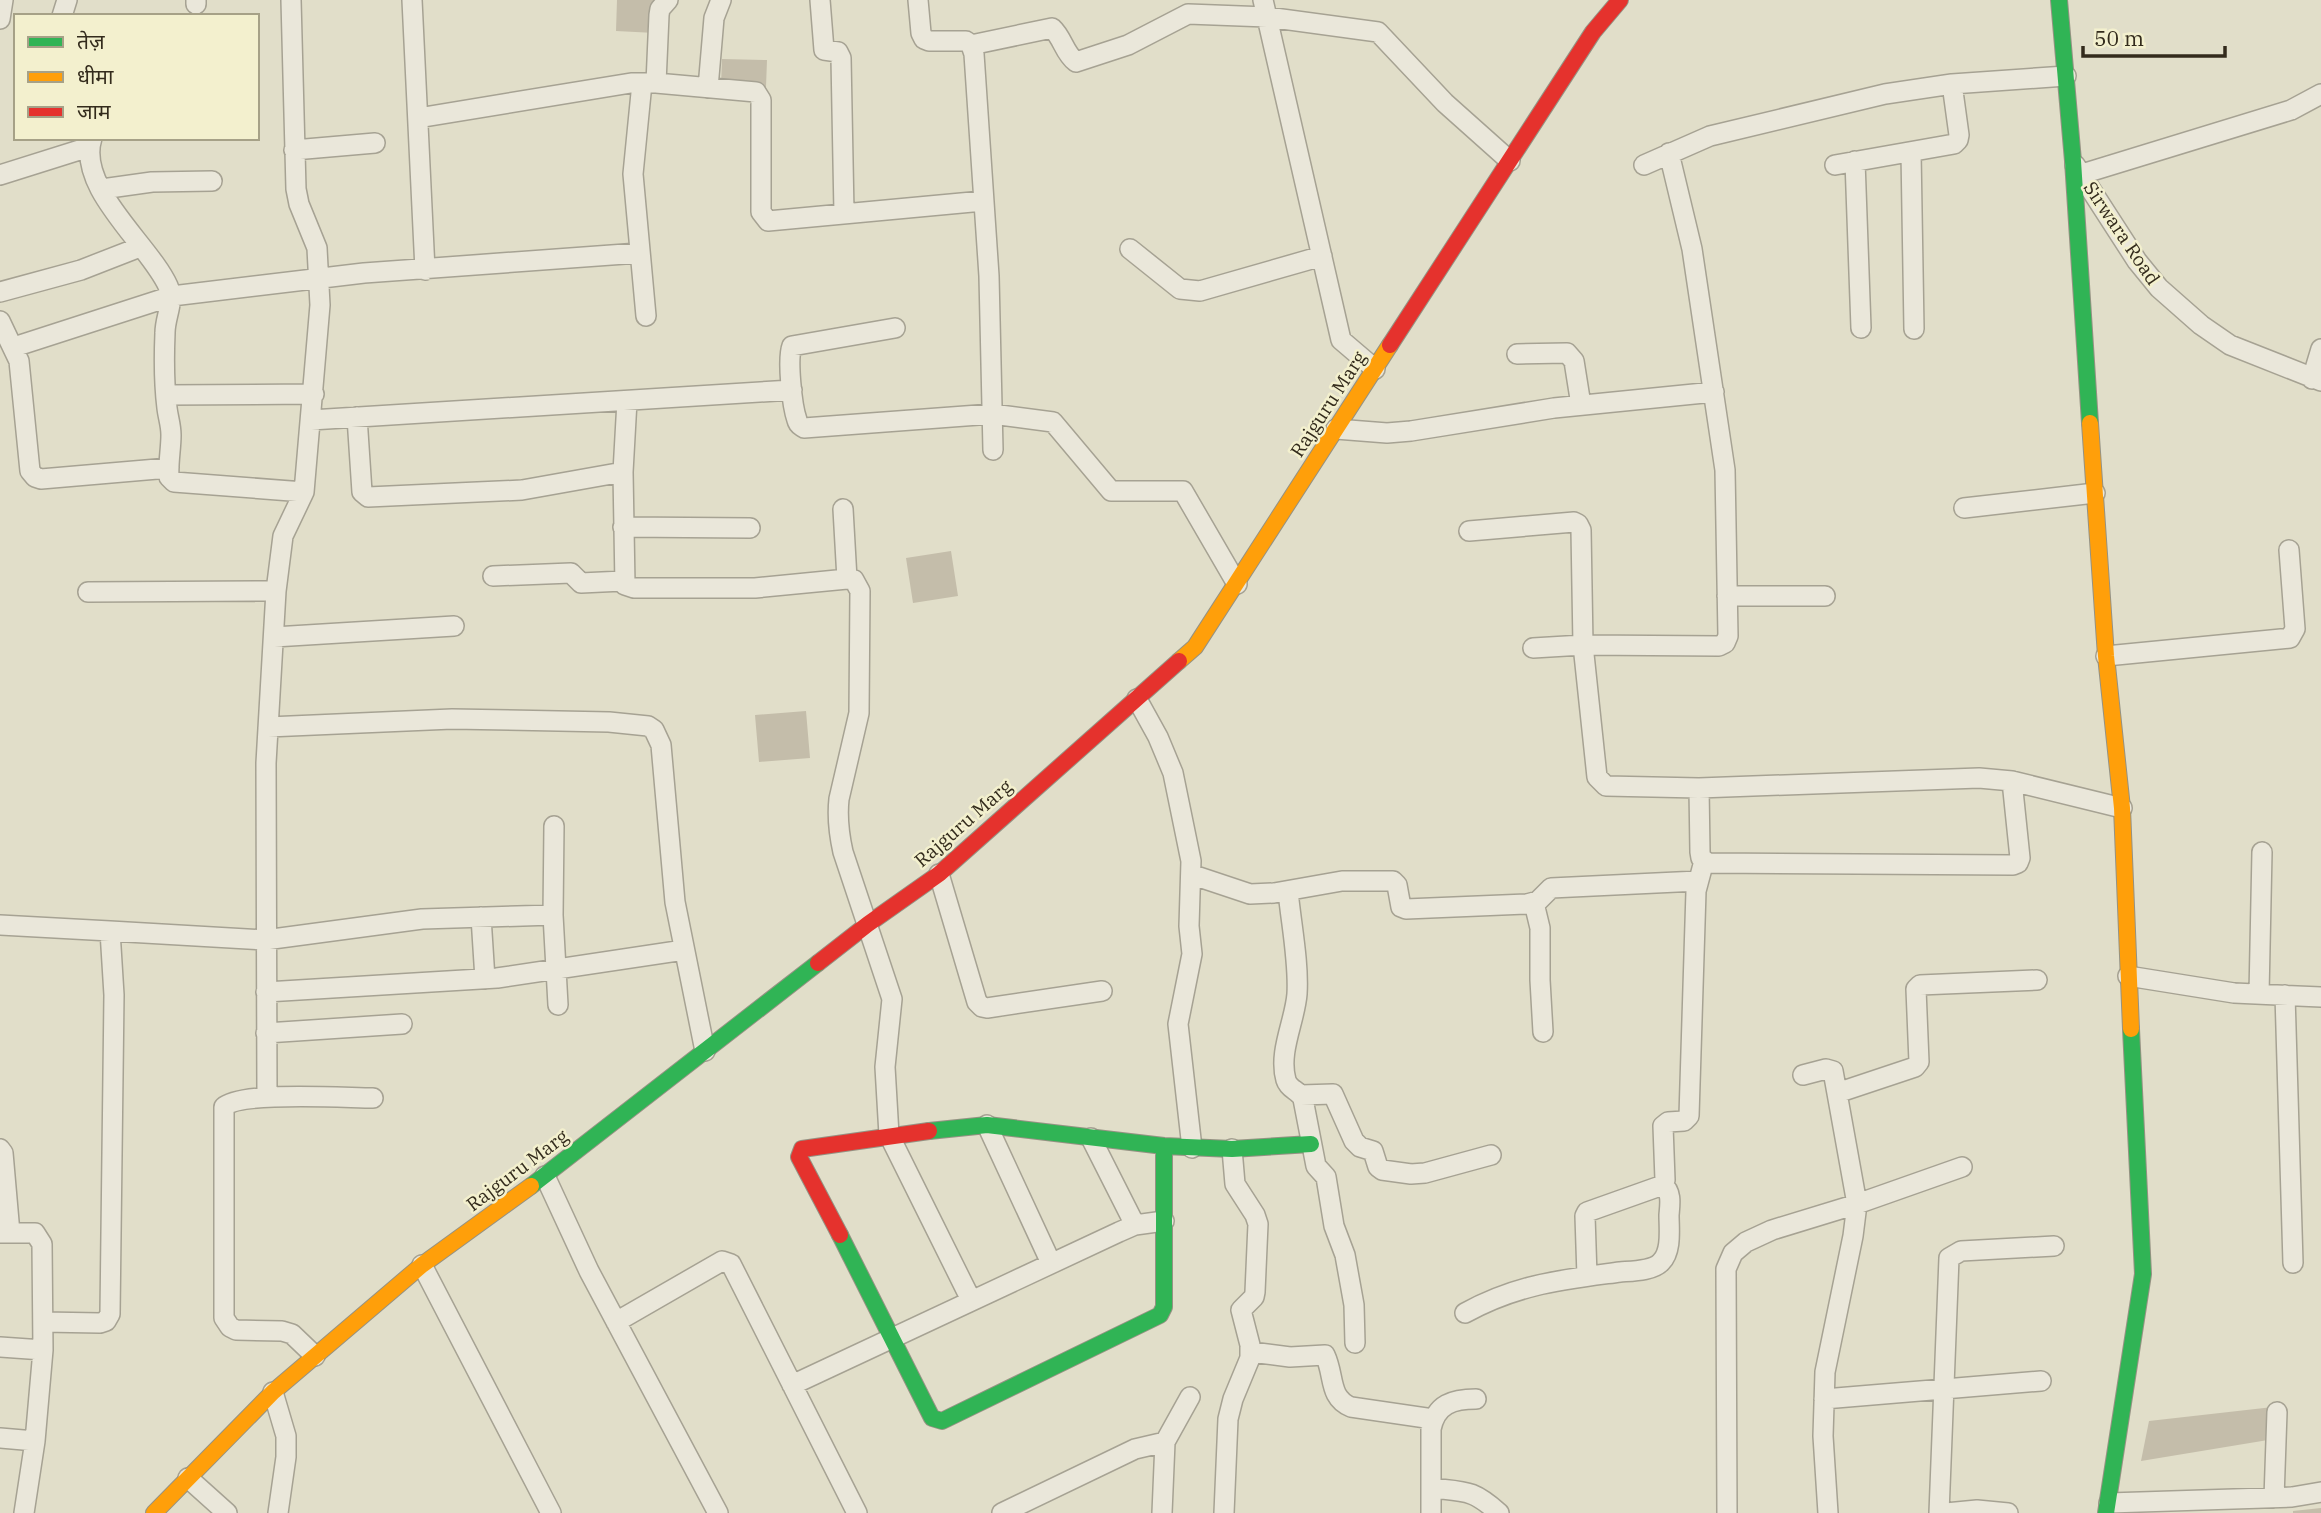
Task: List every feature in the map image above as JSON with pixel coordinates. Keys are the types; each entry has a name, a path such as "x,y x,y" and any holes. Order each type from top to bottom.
{"street":[{"path":"0,19 3,0"},
{"path":"267,1097 266,763 276,591 283,536 304,492 320,305 317,248 299,204 294,150 291,0"},
{"path":"412,0 425,270"},
{"path":"646,316 633,174 660,9 668,0"},
{"path":"708,88 714,18 721,0"},
{"path":"820,0 824,50 838,52 841,58 844,213"},
{"path":"918,0 924,39 966,41 971,45 989,276 993,450"},
{"name":"Rajguru Marg","path":"154,1513 273,1392 422,1265 545,1176 868,924 939,874 1195,647 1592,32 1622,0"},
{"path":"2059,0 2077,168 2106,656 2122,808 2143,1274 2107,1508 2321,1492"},
{"path":"971,45 1052,28 1069,57 1076,62 1085,61 1128,45 1188,14 1265,8 1378,32 1445,103 1510,161"},
{"path":"1265,8 1341,340 1375,369"},
{"path":"1644,164 1710,136 1885,94 1952,84 2066,76"},
{"path":"418,118 649,83 756,92 760,95 761,212 768,221 984,201"},
{"path":"1835,165 1954,144 1958,140 1952,84"},
{"path":"2077,168 2291,110 2321,94"},
{"path":"0,175 91,143 91,168 111,207 164,279 172,296 165,332 171,437 169,477 174,482 304,492"},
{"path":"294,150 375,143"},
{"path":"1911,152 1914,329"},
{"path":"1533,648 1583,645 1719,646 1725,643 1727,636 1725,470 1692,249 1669,153"},
{"path":"1855,161 1861,328"},
{"name":"Sirwara Road","path":"2077,168 2137,261 2159,288 2201,325 2230,345 2316,380"},
{"path":"102,189 152,183 212,181"},
{"path":"0,292 88,268 140,247"},
{"path":"1130,248 1180,289 1188,292 1200,291 1322,256"},
{"path":"14,347 172,296 377,272 639,253"},
{"path":"0,321 14,347 21,373 30,471 35,477 41,479 169,468"},
{"path":"895,328 792,346 792,390 797,420 804,428 992,414 1053,422 1111,491 1183,491 1237,584"},
{"path":"2316,380 2321,349"},
{"path":"1517,354 1567,353 1571,356 1581,405"},
{"path":"311,420 792,390"},
{"path":"1336,429 1400,432 1581,405 1714,393"},
{"path":"167,395 314,394"},
{"path":"626,401 623,472 625,585 634,588 755,588 847,579 854,580 860,591 859,713 839,799 838,824 843,852 892,999 885,1067 889,1135 971,1300"},
{"path":"357,417 362,492 368,498 522,490 623,472"},
{"path":"1964,508 2095,493"},
{"path":"843,509 847,579"},
{"path":"1469,531 1574,522 1578,524 1581,530 1583,645 1597,777 1606,786 1699,788 1979,778 2012,781 2122,808"},
{"path":"623,527 750,528"},
{"path":"2106,656 2290,638 2295,629 2288,550"},
{"path":"493,576 571,573 581,583 623,581"},
{"path":"88,593 276,591"},
{"path":"1727,596 1825,596"},
{"path":"274,637 454,626"},
{"path":"1137,699 1158,737 1173,773 1192,875 1189,926 1192,954 1178,1024 1192,1148"},
{"path":"268,727 452,719 610,722 648,726 654,730 662,745 673,885 705,1051"},
{"path":"1704,861 1717,864 2012,865 2018,863 2020,858 2012,781"},
{"path":"1663,1185 1663,1126 1668,1122 1684,1121 1689,1116 1696,891 1704,861 1700,852 1699,788"},
{"path":"554,827 553,915 558,1005"},
{"path":"2259,994 2262,852"},
{"path":"939,874 977,1002 982,1007 1102,991"},
{"path":"1192,875 1250,894 1288,891 1342,881 1393,880 1398,886 1403,909 1534,903 1551,888 1698,881"},
{"path":"1288,891 1297,992 1284,1058 1284,1070 1289,1086 1301,1095 1333,1094 1354,1141 1360,1147 1373,1151 1378,1167 1382,1170 1425,1173 1491,1155"},
{"path":"1534,903 1540,928 1539,980 1543,1032"},
{"path":"0,925 265,940 422,919 553,915"},
{"path":"481,917 485,979"},
{"path":"43,1322 100,1323 106,1321 110,1314 114,995 110,931"},
{"path":"266,992 485,979 556,971 684,950"},
{"path":"2128,976 2234,993 2321,997"},
{"path":"1837,1093 1916,1067 1919,1062 1916,989 1920,985 2037,980"},
{"path":"2285,995 2293,1263"},
{"path":"266,1033 402,1024"},
{"path":"1803,1075 1830,1069 1833,1071 1857,1204 1853,1236 1827,1358 1823,1436 1828,1513"},
{"path":"1301,1095 1316,1166 1326,1177 1334,1226 1345,1255 1354,1305 1355,1343"},
{"path":"315,1356 292,1334 236,1329 230,1327 224,1318 224,1108 235,1101 267,1097 373,1098"},
{"path":"1164,1146 1164,1307 1160,1315 1153,1321 942,1421 932,1418 893,1336 799,1157 802,1149 809,1147 987,1125 1192,1148 1232,1149 1311,1144"},
{"path":"987,1125 1051,1263"},
{"path":"1091,1138 1135,1225"},
{"path":"0,1149 5,1233 35,1233 42,1244 43,1350 35,1441 24,1513"},
{"path":"1224,1513 1228,1419 1251,1352 1241,1310 1254,1297 1255,1292 1258,1224 1235,1184 1232,1149"},
{"path":"1727,1513 1726,1269 1733,1253 1746,1242 1772,1230 1962,1167"},
{"path":"545,1176 616,1322 718,1513"},
{"path":"1465,1313 1504,1294 1546,1282 1656,1266 1664,1259 1669,1241 1670,1197 1663,1185"},
{"path":"1587,1276 1587,1212 1663,1185"},
{"path":"792,1385 1135,1225 1164,1221"},
{"path":"1939,1513 1949,1258 1961,1251 2054,1246"},
{"path":"616,1322 722,1261 731,1264 857,1513"},
{"path":"422,1265 551,1513"},
{"path":"0,1347 43,1350"},
{"path":"1251,1352 1290,1357 1325,1355 1337,1397 1342,1403 1351,1407 1433,1419"},
{"path":"1824,1399 2041,1381"},
{"path":"273,1392 286,1436 286,1457 278,1513"},
{"path":"1162,1513 1165,1442 1189,1397"},
{"path":"1431,1513 1433,1419 1448,1403 1458,1399 1476,1399"},
{"path":"2274,1497 2277,1412"},
{"path":"0,1438 35,1441"},
{"path":"1002,1513 1135,1450 1165,1442"},
{"path":"188,1478 227,1513"},
{"path":"1431,1488 1472,1493 1480,1496 1499,1513"},
{"path":"1946,1513 1977,1510 2008,1513"}],"building":[{"path":"617,0 656,0 655,33 616,31"},
{"path":"722,59 767,60 766,87 721,86"},
{"path":"951,551 958,596 913,603 906,558"},
{"path":"806,711 810,758 759,762 755,715"},
{"path":"2273,1407 2268,1440 2141,1461 2149,1421"},
{"path":"2321,1508 2321,1513 2293,1513 2293,1511"}],"traffic: fast":[{"path":"2059,0 2073,161 2090,423"},
{"path":"531,1186 818,963"},
{"path":"2106,1513 2143,1274 2131,1029"},
{"path":"929,1131 987,1125 1164,1146 1232,1149 1311,1144"},
{"path":"840,1235 932,1418 942,1421 1160,1315 1164,1307 1164,1146"}],"traffic: slow":[{"path":"1179,661 1195,647 1390,345"},
{"path":"2090,423 2106,656 2122,808 2131,1029"},
{"path":"154,1513 273,1392 422,1265 531,1186"}],"traffic: jam":[{"path":"1390,345 1593,32 1620,0"},
{"path":"818,963 939,874 1179,661"},
{"path":"840,1235 799,1157 802,1149 929,1131"}]}
